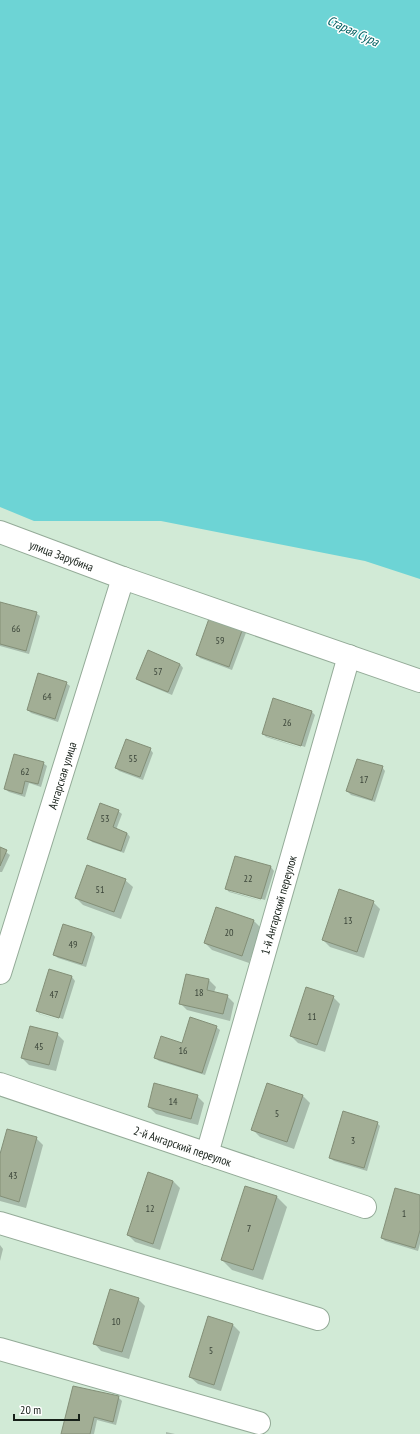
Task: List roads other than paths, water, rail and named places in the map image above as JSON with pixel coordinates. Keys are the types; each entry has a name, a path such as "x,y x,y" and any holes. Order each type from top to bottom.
{"street":[{"name":"улица Зарубина","path":"0,532 123,578 420,681"},
{"name":"Ангарская улица","path":"0,973 123,578"},
{"name":"1-й Ангарский переулок","path":"207,1154 348,656"},
{"name":"2-й Ангарский переулок","path":"0,1084 365,1207"},
{"path":"0,1223 318,1319"},
{"path":"0,1349 258,1423"}],"water":[{"name":"Старая Сура","path":"0,0 420,0 420,579 365,561 161,521 34,521 0,507"}]}
